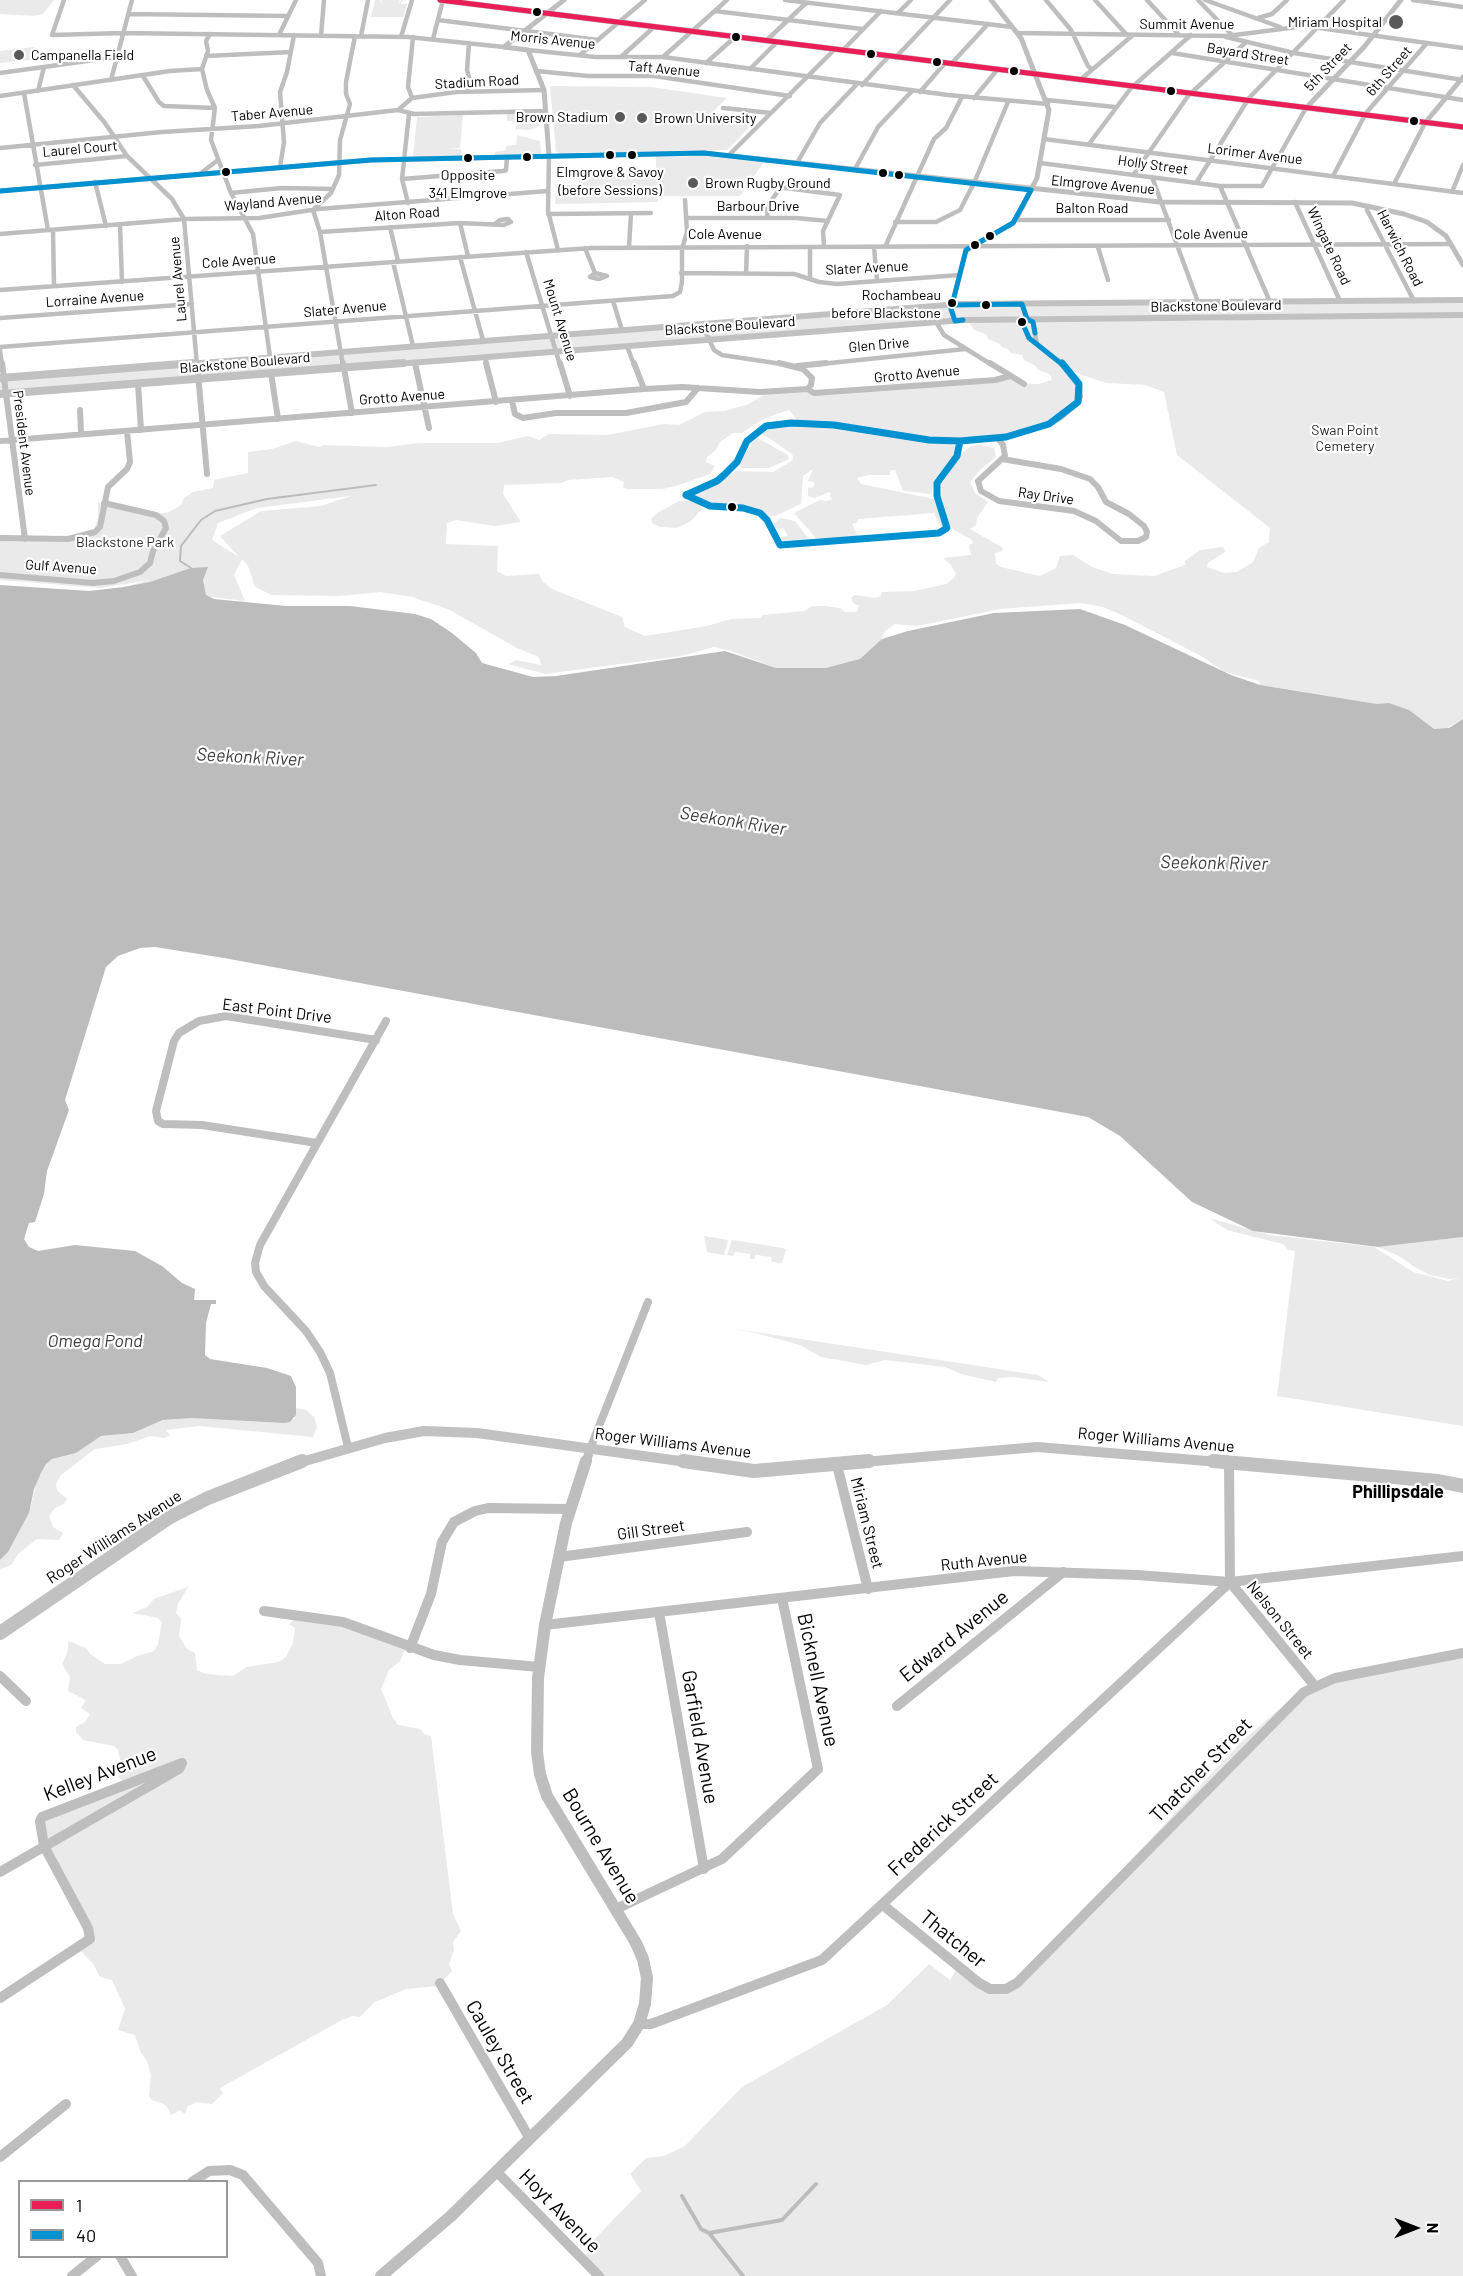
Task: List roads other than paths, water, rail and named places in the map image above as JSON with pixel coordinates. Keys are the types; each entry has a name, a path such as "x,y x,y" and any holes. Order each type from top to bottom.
{"main road":[{"path":"442,0 494,3 547,14 1463,127"},
{"name":"Blackstone Boulevard","path":"2,377 952,305 1463,300"},
{"name":"Blackstone Boulevard","path":"3,394 936,322 1463,315"},
{"name":"Roger Williams Avenue","path":"0,1632 170,1517 208,1498 269,1473 348,1447 406,1433 444,1430 477,1433 747,1471 1037,1447 1438,1481 1463,1486"}],"street":[{"name":"Morris Avenue","path":"64,0 52,35 123,33 413,37 580,55 663,57 1008,102 1048,102 1115,107"},
{"path":"111,80 132,0"},
{"path":"279,35 296,0"},
{"path":"321,36 324,0"},
{"path":"361,36 368,0"},
{"path":"401,37 412,0"},
{"path":"433,39 442,0"},
{"path":"504,48 564,0"},
{"path":"580,55 645,0"},
{"path":"663,57 728,0"},
{"path":"785,0 1012,27"},
{"path":"847,8 855,0"},
{"path":"898,13 911,0"},
{"path":"896,57 950,0"},
{"path":"955,321 952,305 964,255 969,246 1016,220 1037,178 1044,139 1048,102 1017,33 991,0"},
{"path":"1046,0 1073,34 1088,66 1092,69"},
{"path":"1095,0 1126,34"},
{"path":"1147,0 1179,35"},
{"path":"1198,0 1232,35"},
{"path":"1205,0 1283,28"},
{"path":"1256,19 1272,14 1287,0"},
{"path":"1196,183 1248,101 1344,0"},
{"name":"5th Street","path":"1262,186 1270,168 1306,108 1351,62 1401,0"},
{"path":"1413,0 1463,7"},
{"path":"1455,6 1459,0"},
{"path":"767,40 806,3"},
{"path":"715,11 862,29"},
{"path":"843,50 881,11"},
{"path":"128,14 288,16"},
{"path":"438,20 598,40"},
{"path":"920,92 987,24"},
{"name":"Summit Avenue","path":"1017,33 1225,36 1301,26 1463,48"},
{"path":"621,57 654,27"},
{"path":"210,34 206,41 206,56 202,69 207,90 215,108 211,140 231,193 253,234 270,357"},
{"path":"1080,80 1133,34"},
{"path":"280,167 284,142 280,92 287,72 294,35"},
{"path":"1089,144 1115,107 1134,86 1191,35"},
{"path":"352,413 320,232 313,210 333,189 339,176 340,140 350,104 345,94 346,82 355,36"},
{"path":"1225,36 1227,39 1294,53 1462,79"},
{"path":"398,110 412,98 408,87 413,37"},
{"path":"706,63 735,37"},
{"path":"750,69 777,42"},
{"path":"467,91 470,81 467,70 469,43"},
{"path":"1134,174 1190,94 1245,43"},
{"name":"6th Street","path":"1333,176 1365,115 1427,43"},
{"path":"729,155 835,49"},
{"path":"528,50 544,90 549,156 548,214 558,250"},
{"path":"206,56 291,52"},
{"name":"Bayard Street","path":"1172,53 1463,100"},
{"path":"797,163 820,123 889,56"},
{"path":"0,73 116,57"},
{"path":"38,91 44,67"},
{"path":"0,96 202,69"},
{"path":"974,98 998,69"},
{"name":"Taft Avenue","path":"536,71 588,76 654,76 790,96"},
{"path":"143,76 160,104 169,107 215,108"},
{"path":"1394,184 1425,123 1462,79"},
{"name":"Laurel Avenue","path":"74,86 115,137 127,156 172,199 184,219 207,474"},
{"name":"Stadium Road","path":"412,98 467,91 544,90"},
{"path":"855,169 878,127 912,91"},
{"path":"24,93 35,165 50,230 54,286"},
{"path":"885,247 934,139 946,128 962,97"},
{"path":"895,222 936,222 960,210 974,183 1008,102"},
{"path":"723,108 771,113"},
{"name":"Taber Avenue","path":"0,148 283,123 398,110 409,114 545,111"},
{"path":"408,203 402,179 409,114"},
{"name":"Lorimer Avenue","path":"1044,139 1463,193"},
{"name":"Elmgrove Avenue","path":"0,191 223,171 404,159 699,153 1160,202 1330,202 1368,206 1427,222 1442,232 1463,265"},
{"name":"Laurel Court","path":"35,165 127,156"},
{"path":"402,179 503,171 507,157"},
{"path":"201,173 218,160"},
{"name":"Holly Street","path":"1040,163 1220,186 1262,186"},
{"path":"1452,192 1463,165"},
{"path":"1152,177 1198,302"},
{"path":"95,182 106,226"},
{"path":"754,184 840,195 823,231 824,246"},
{"path":"1220,186 1270,302"},
{"path":"767,218 768,206 781,187"},
{"path":"231,193 282,189 333,189"},
{"name":"Wayland Avenue","path":"0,234 184,219 246,219 313,210 548,191"},
{"path":"682,282 683,246 687,235 686,200"},
{"name":"Wingate Road","path":"1295,202 1340,301"},
{"name":"Harwich Road","path":"1368,206 1367,210 1384,245 1414,300"},
{"path":"548,214 651,213"},
{"path":"629,247 631,214"},
{"name":"Barbour Drive","path":"687,218 828,221"},
{"name":"Balton Road","path":"1016,220 1169,220"},
{"path":"460,223 468,256"},
{"name":"Alton Road","path":"320,232 460,223 495,224"},
{"path":"120,225 122,282"},
{"path":"390,227 405,316 414,346"},
{"name":"Cole Avenue","path":"0,290 585,248 1451,244"},
{"path":"746,274 747,246"},
{"path":"810,247 810,278"},
{"path":"873,247 877,281"},
{"path":"1098,247 1108,280"},
{"path":"585,248 595,273"},
{"name":"Mount Avenue","path":"526,252 570,396"},
{"path":"460,257 483,340"},
{"name":"Slater Avenue","path":"681,273 798,274 830,284 960,275"},
{"name":"Slater Avenue","path":"0,349 673,296 680,292 682,282 706,273"},
{"path":"613,301 622,330"},
{"name":"Lorraine Avenue","path":"0,318 192,304"},
{"path":"1022,304 1027,319 1033,322 1037,345"},
{"path":"686,495 724,475 736,462 747,441 755,433 772,425 791,423 834,425 940,441 998,438 1049,424 1069,411 1080,397 1079,384 1073,373 1029,338 1022,322 1027,319"},
{"path":"936,322 944,335 1024,384"},
{"path":"702,324 710,340"},
{"name":"Glen Drive","path":"710,340 714,350 722,356 795,366 965,349"},
{"path":"627,346 644,388"},
{"name":"President Avenue","path":"0,349 3,394 12,440 24,539"},
{"path":"485,357 496,402"},
{"path":"415,362 429,428"},
{"path":"795,366 803,369 812,378 811,385 807,389"},
{"path":"272,373 278,419"},
{"name":"Grotto Avenue","path":"0,441 512,401 644,388 698,388 760,393 807,389 814,393 826,393 995,380 1010,376"},
{"path":"138,384 141,430"},
{"path":"512,401 515,414 524,418 556,413 626,413 686,402 698,388"},
{"path":"80,410 81,434"},
{"path":"0,538 68,539 95,532 100,527 108,487 127,469 130,462 127,431"},
{"path":"998,438 1006,453 1002,459"},
{"name":"Ray Drive","path":"1002,459 1061,469 1090,478 1106,502 1129,514 1144,526 1147,532 1146,537 1138,541 1121,541 1096,521 1074,511 999,501 990,497 981,491 978,481 1002,459"},
{"name":"Gulf Avenue","path":"0,575 93,583 114,581 140,572 150,563 153,551 166,528 164,521 156,515 104,503"},
{"name":"East Point Drive","path":"317,1143 202,1125 163,1124 158,1121 156,1111 174,1041 179,1033 199,1021 226,1016 376,1040"},
{"path":"348,1447 330,1373 320,1352 306,1331 264,1286 256,1272 255,1263 260,1245 386,1021"},
{"name":"Bourne Avenue","path":"381,2276 497,2172 627,2043 639,2024 645,2004 647,1978 643,1959 616,1909 547,1796 540,1774 536,1730 538,1667 570,1509 590,1449 648,1302"},
{"name":"Nelson Street","path":"1229,1463 1230,1582 1314,1685"},
{"name":"Miriam Street","path":"837,1465 868,1589"},
{"path":"410,1648 431,1594 442,1542 454,1522 475,1511 488,1509 570,1509"},
{"name":"Gill Street","path":"559,1557 747,1532"},
{"name":"Ruth Avenue","path":"545,1625 1014,1571 1230,1582 1463,1556"},
{"name":"Edward Avenue","path":"897,1706 1063,1572"},
{"name":"Frederick Street","path":"639,2024 651,2024 822,1960 1230,1582"},
{"name":"Bicknell Avenue","path":"704,1869 722,1858 818,1769 782,1598"},
{"path":"264,1611 343,1622 410,1648 460,1660 538,1667"},
{"name":"Garfield Avenue","path":"659,1612 704,1869"},
{"name":"Thatcher Street","path":"1006,1989 1017,1983 1293,1701 1314,1685 1335,1678 1463,1653"},
{"path":"0,1676 26,1701"},
{"name":"Kelley Avenue","path":"0,1872 179,1769 182,1763 42,1816 40,1821 44,1846"},
{"path":"0,1998 90,1939 88,1928 44,1846"},
{"path":"616,1909 704,1869"},
{"name":"Thatcher","path":"883,1905 980,1983 990,1989 1006,1989"},
{"name":"Cauley Street","path":"440,1983 530,2139"},
{"path":"0,2157 66,2104"},
{"path":"194,2180 209,2171 230,2170 243,2175 318,2263 321,2276"},
{"name":"Hoyt Avenue","path":"497,2172 598,2276"},
{"path":"72,2276 94,2258"},
{"path":"121,2258 132,2276"}],"water":[{"path":"208,567 203,580 206,595 214,599 286,606 350,606 415,614 431,619 452,633 476,653 482,663 533,677 556,676 725,651 776,668 826,668 860,659 882,639 908,631 994,613 1080,609 1125,625 1231,675 1260,685 1377,704 1389,703 1409,710 1434,729 1449,728 1463,719 1463,1237 1378,1247 1253,1231 1192,1202 1120,1136 1088,1117 224,958 155,947 140,948 118,956 106,967 65,1100 69,1110 47,1171 44,1194 35,1222 29,1223 24,1239 29,1247 38,1251 75,1245 135,1251 162,1266 182,1283 195,1289 194,1300 216,1300 216,1304 211,1304 206,1323 205,1355 210,1359 267,1368 291,1376 296,1387 296,1415 290,1422 284,1423 191,1418 163,1420 133,1433 101,1436 76,1453 52,1459 46,1464 34,1489 29,1513 8,1552 0,1560 0,585 89,591 150,582 191,568"}],"waterway":[{"path":"191,568 180,561 181,546 201,520 215,511 267,499 376,485"},
{"path":"709,2233 782,2220 816,2184"},
{"path":"682,2196 701,2229 709,2233"},
{"path":"709,2233 743,2276"}],"place":[{"name":"Miriam Hospital","path":"1396,22"},
{"name":"Campanella Field","path":"19,55"},
{"name":"Brown Stadium","path":"620,117"},
{"name":"Brown University","path":"642,118"},
{"name":"Elmgrove & Savoy (before Sessions)","path":"610,155"},
{"name":"Opposite 341 Elmgrove","path":"468,158"},
{"name":"Brown Rugby Ground","path":"693,183"},
{"name":"Rochambeau before Blackstone","path":"952,303"}],"district":[{"name":"Phillipsdale","path":"1398,1492"}],"park label":[{"name":"Swan Point Cemetery","path":"1345,438"},
{"name":"Blackstone Park","path":"125,542"}],"water label":[{"name":"Seekonk River","path":"250,757"},
{"name":"Seekonk River","path":"733,821"},
{"name":"Seekonk River","path":"1214,863"},
{"name":"Omega Pond","path":"95,1341"}]}
